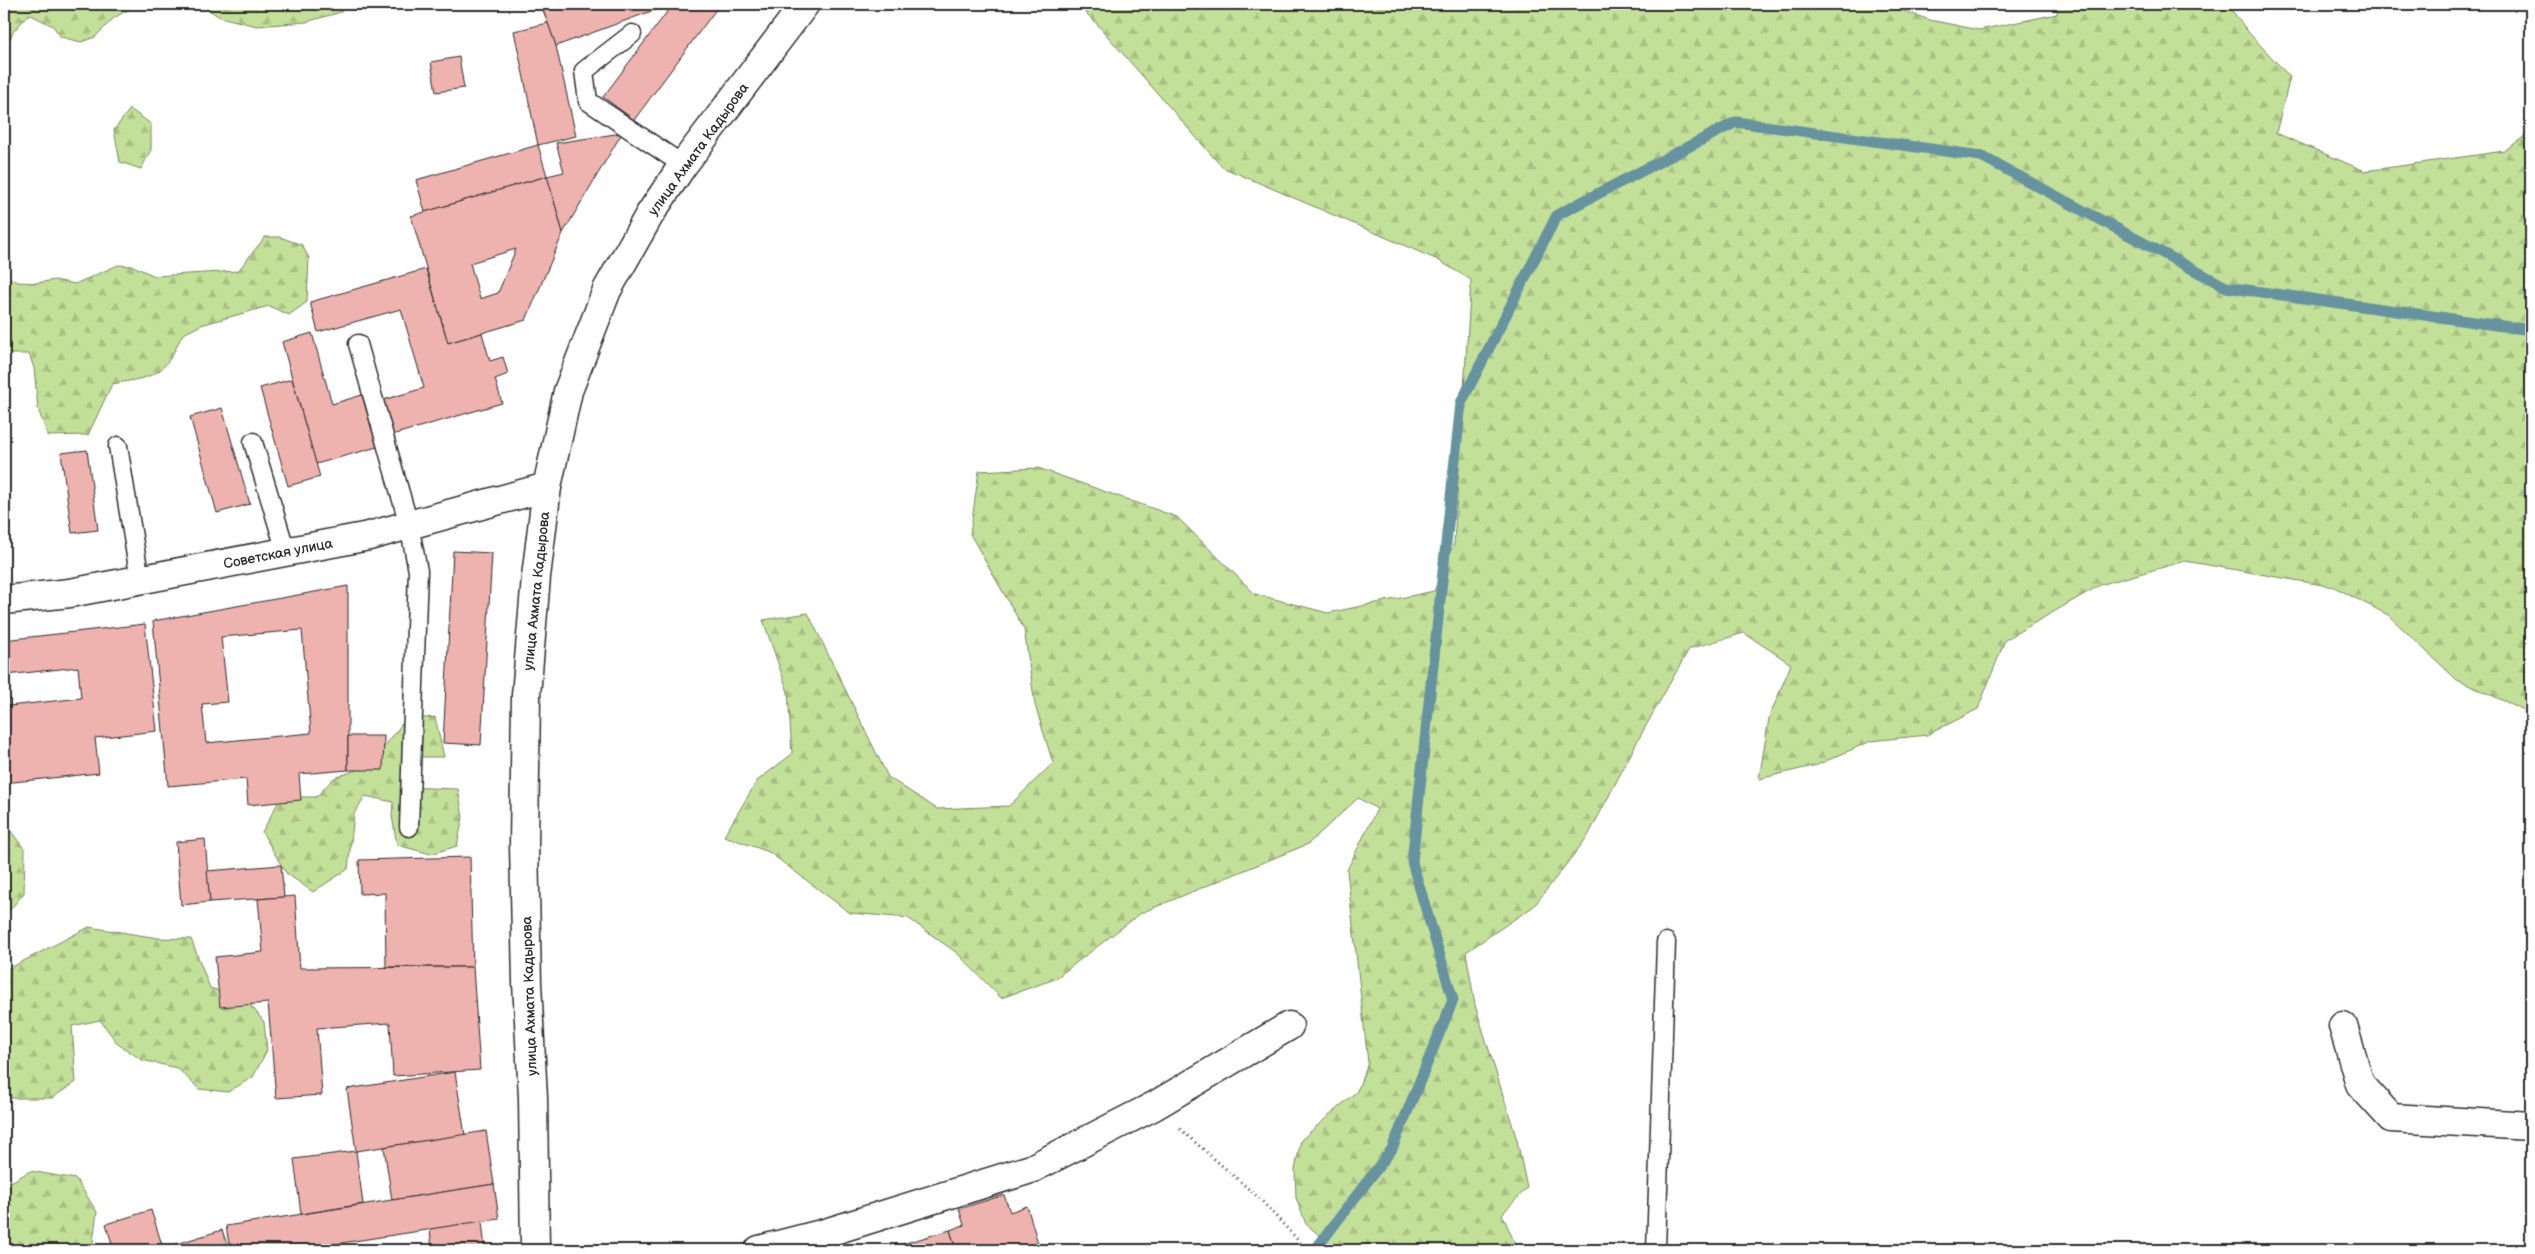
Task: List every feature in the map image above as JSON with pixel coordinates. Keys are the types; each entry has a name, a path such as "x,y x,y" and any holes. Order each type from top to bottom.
{"street":[{"name":"улица Ахмата Кадырова","path":"535,1250 533,1098 527,983 524,845 526,696 536,577 547,487 568,391 607,290 650,214 683,165 805,4"},
{"name":"Советская улица","path":"4,600 70,593 369,536 547,487"},
{"path":"759,1250 825,1233 1031,1169 1154,1106 1289,1026"},
{"path":"2343,1026 2360,1084 2391,1118 2531,1126"}],"lane":[{"path":"632,34 584,71 588,101 683,165"},
{"path":"358,344 409,525 418,571 409,827"},
{"path":"253,442 286,552"},
{"path":"118,446 140,580"},
{"path":"1656,1250 1666,942"}],"path":[{"path":"1154,1106 1259,1198 1307,1250"}],"green space":[{"path":"4,4 138,4 114,18 95,37 81,42 61,37 53,26 29,14 13,32 7,46 4,99"},
{"path":"145,4 348,4 341,12 306,22 257,26 220,17 204,7"},
{"path":"1077,4 1891,4 1895,8 1930,20 1979,30 2057,14 2058,4 2227,4 2249,33 2290,77 2276,133 2365,171 2504,151 2531,132 2531,713 2457,680 2388,615 2334,587 2185,561 2100,585 2005,640 1978,709 1927,735 1871,741 1817,765 1759,779 1769,718 1791,664 1744,633 1689,649 1638,740 1588,836 1534,906 1466,952 1475,1005 1517,1140 1527,1188 1502,1214 1516,1246 1514,1250 1337,1250 1306,1224 1296,1198 1295,1170 1301,1140 1357,1091 1368,1063 1347,870 1377,809 1358,798 1308,844 1141,913 1055,979 1001,998 957,953 908,918 850,913 769,852 724,836 757,781 792,754 788,692 763,620 808,613 888,777 937,809 1009,806 1053,763 1035,705 1024,629 970,534 979,471 1038,468 1177,517 1255,594 1328,613 1434,591 1454,543 1471,280 1438,260 1222,167 1096,23"},
{"path":"130,109 151,124 151,150 141,169 120,162 114,130"},
{"path":"265,237 280,237 302,245 309,258 307,302 289,315 269,306 201,325 182,335 169,360 156,373 139,379 112,384 88,435 48,436 38,409 34,368 29,354 4,354 4,275 17,282 37,283 55,280 75,284 118,265 133,266 155,276 238,271"},
{"path":"435,717 444,757 422,757 403,771 403,787 458,789 463,817 457,846 431,854 397,845 392,816 393,802 365,796 354,814 348,869 313,892 286,873 262,832 281,797 316,797 334,778 370,765 405,720"},
{"path":"4,822 25,850 24,893 4,917"},
{"path":"89,927 158,938 191,939 210,988 246,999 264,1022 267,1050 253,1077 228,1092 199,1089 177,1068 142,1060 118,1044 100,1020 72,1026 76,1082 52,1098 7,1098 4,1094 4,978 6,970"},
{"path":"30,1171 76,1179 97,1212 92,1250 13,1250 4,1245 4,1186"}],"building":[{"path":"561,4 671,4 556,46 543,10"},
{"path":"673,4 720,4 634,120 603,97"},
{"path":"548,23 556,46 576,136 538,145 514,31"},
{"path":"459,57 464,88 436,92 431,62"},
{"path":"622,133 563,233 547,176 564,172 556,143"},
{"path":"538,145 547,176 425,212 416,180"},
{"path":"547,176 563,233 526,320 448,343 411,216","holes":["516,249 498,293 480,299 470,263"]},
{"path":"426,269 448,343 482,333 490,361 503,357 508,374 495,379 502,403 392,435 383,400 424,388 401,309 318,332 310,302"},
{"path":"312,333 332,404 362,395 377,447 316,464 282,342"},
{"path":"292,379 320,477 288,486 260,388"},
{"path":"222,408 250,504 217,513 190,417"},
{"path":"87,450 98,530 72,533 61,453"},
{"path":"453,551 492,553 481,745 443,743"},
{"path":"348,586 348,770 299,774 301,800 248,805 246,779 168,786 153,621","holes":["302,630 311,733 206,743 202,704 228,702 221,637"]},
{"path":"145,624 157,731 95,738 99,773 4,783 4,640","holes":["78,667 81,698 9,706 6,675"]},
{"path":"348,736 384,736 383,770 348,770"},
{"path":"205,839 210,902 181,905 176,842"},
{"path":"470,857 473,967 386,967 385,893 360,894 359,860"},
{"path":"281,865 284,897 210,902 207,871"},
{"path":"295,896 300,968 473,967 480,1070 393,1076 390,1023 317,1028 322,1095 276,1098 268,1003 220,1007 215,957 263,952 258,899"},
{"path":"455,1072 465,1135 356,1151 347,1089"},
{"path":"486,1131 494,1184 392,1200 384,1147"},
{"path":"356,1151 363,1204 301,1214 294,1159"},
{"path":"494,1184 499,1219 295,1250 230,1250 226,1226"},
{"path":"1004,1195 1010,1212 1027,1206 1040,1250 956,1250 950,1230 964,1225 959,1209"},
{"path":"151,1210 163,1248 156,1250 114,1250 106,1224"},
{"path":"482,1221 485,1250 432,1250 430,1229"},
{"path":"222,1230 229,1250 156,1250 163,1248"},
{"path":"950,1230 956,1250 882,1250"}],"waterway":[{"path":"1315,1250 1392,1149 1453,1000 1412,862 1461,403 1557,215 1736,122 1981,156 2226,287 2531,330"}]}
